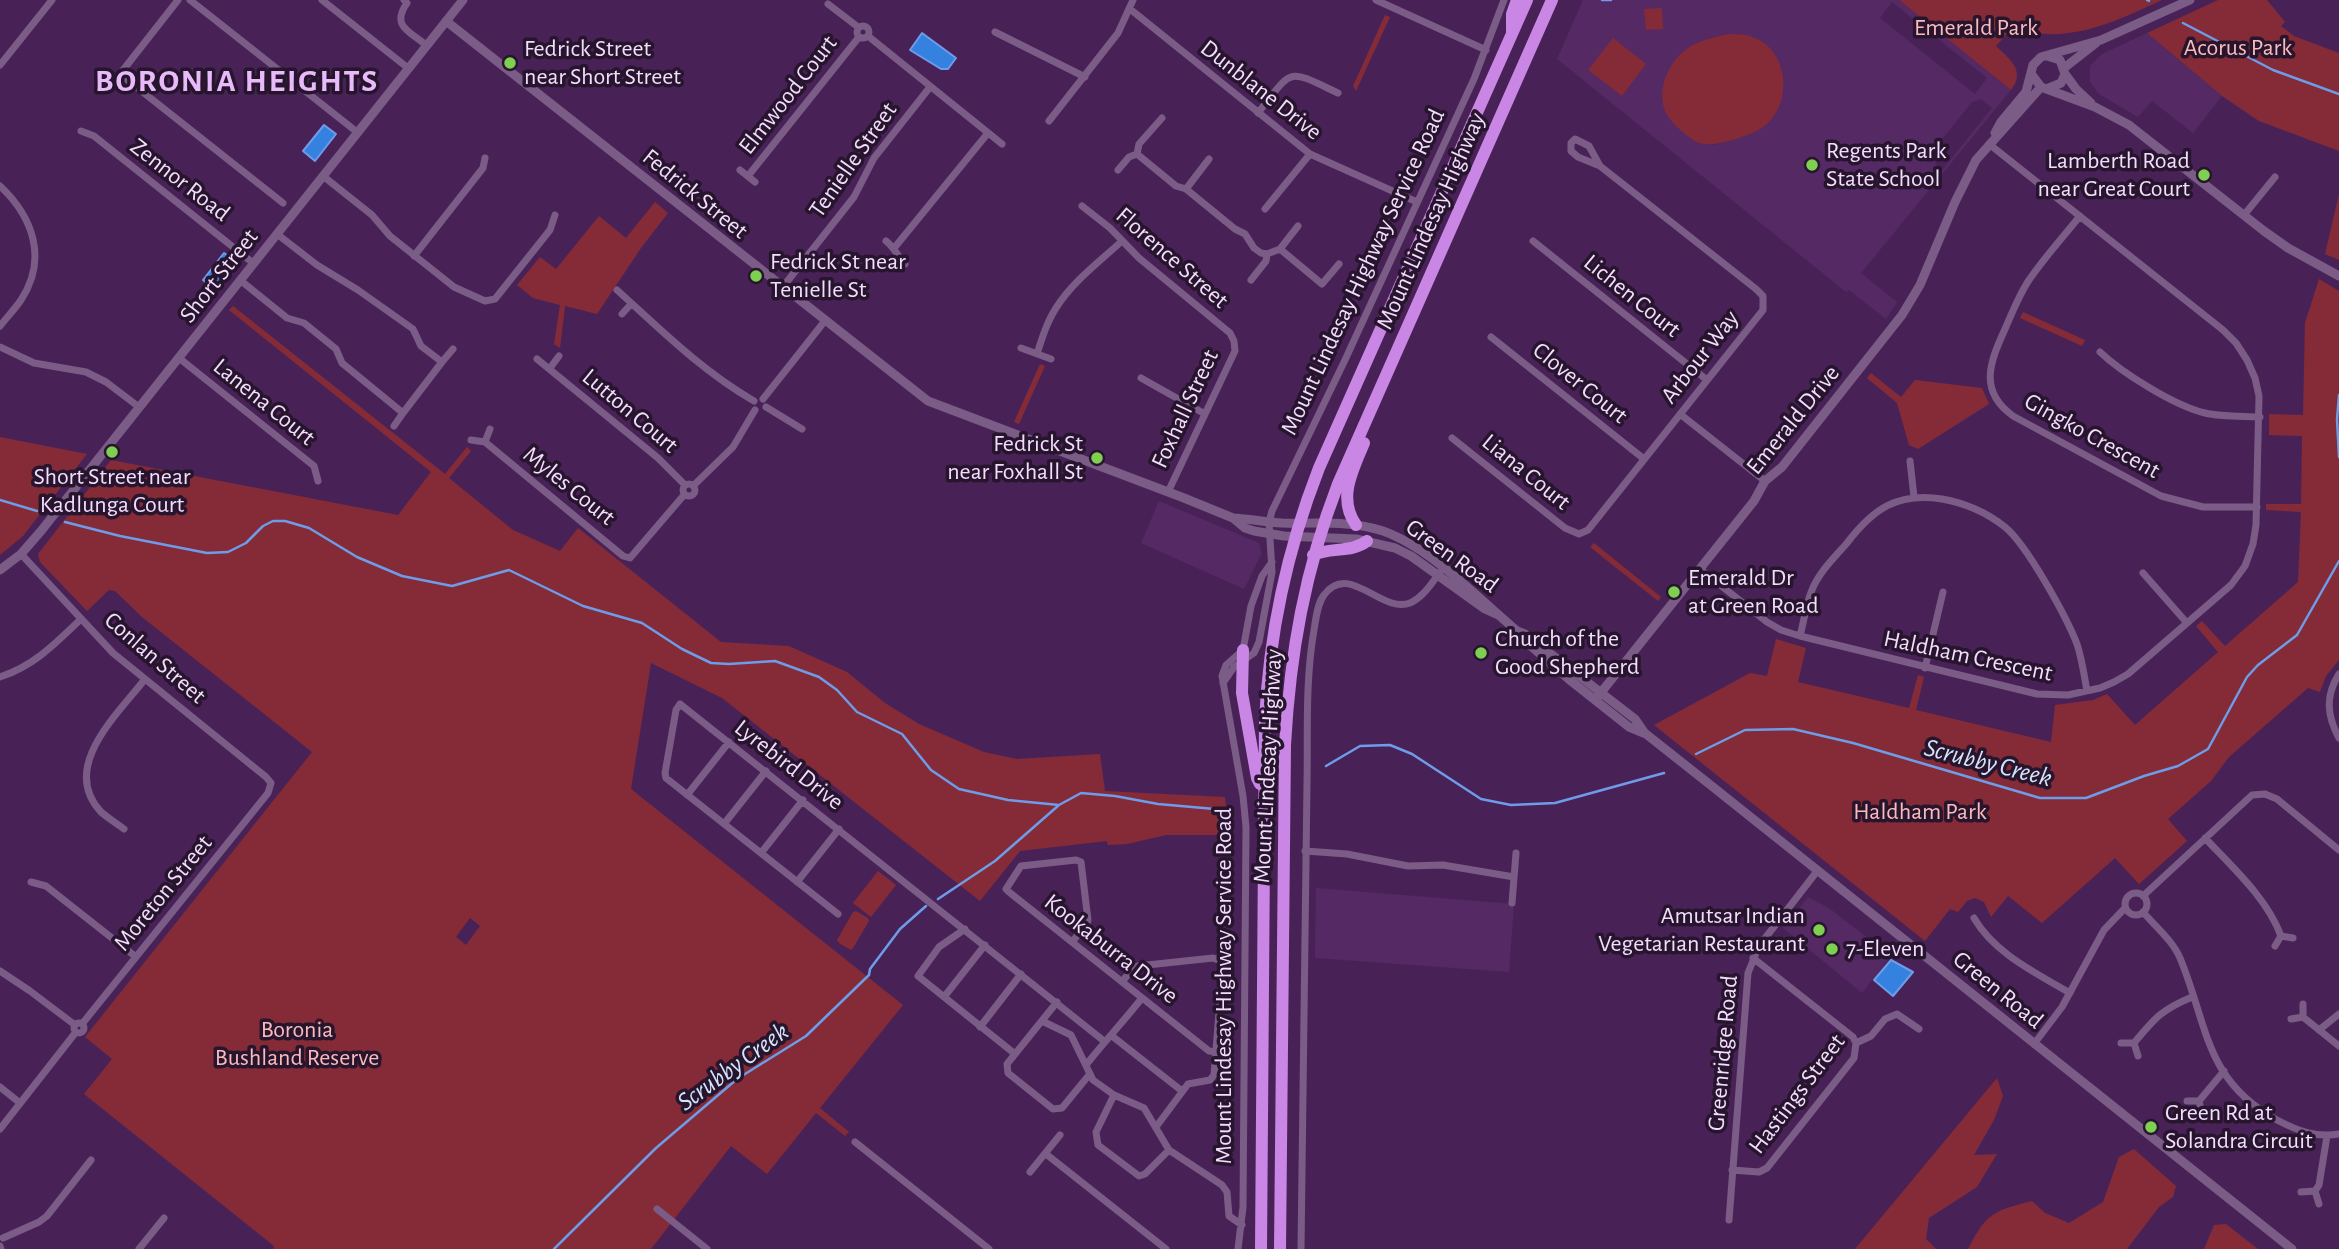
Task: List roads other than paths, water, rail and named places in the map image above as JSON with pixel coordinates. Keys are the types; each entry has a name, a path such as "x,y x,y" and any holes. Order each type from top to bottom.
{"highway":[{"path":"1512,34 1511,14 1517,0"},
{"name":"Mount Lindesay Highway","path":"1261,1249 1265,721 1270,652 1281,589 1297,530 1320,468 1527,0"},
{"name":"Mount Lindesay Highway","path":"1280,1249 1285,745 1298,618 1322,523 1552,0"},
{"path":"1356,525 1348,510 1346,493 1370,426 1370,409"},
{"path":"1312,555 1327,550 1359,547 1367,541"},
{"path":"1242,655 1245,717 1257,778 1264,790"}],"street":[{"path":"0,65 52,0"},
{"path":"178,0 120,74 283,203"},
{"path":"190,0 357,132"},
{"path":"322,0 408,68"},
{"path":"404,0 407,3 401,11 401,25 426,45"},
{"name":"Short Street","path":"0,569 21,554 463,0"},
{"path":"1049,121 1118,33 1132,0"},
{"path":"1376,0 1486,50"},
{"name":"Mount Lindesay Highway Service Road","path":"1242,655 1254,653 1259,642 1272,572 1269,522 1272,511 1417,202 1486,50 1504,0"},
{"name":"Emerald Drive","path":"1989,144 2001,122 2026,92 2037,60 2101,40 2190,0"},
{"path":"828,4 858,27 867,27 868,36"},
{"name":"Dunblane Drive","path":"1130,9 1310,155 1417,202"},
{"name":"Fedrick Street","path":"446,21 824,322 928,401 1233,518 1269,522 1297,530"},
{"path":"858,27 856,32 859,37 868,36"},
{"path":"995,32 1085,77"},
{"path":"868,36 1002,144"},
{"name":"Elmwood Court","path":"748,176 859,37"},
{"name":"Emerald Drive","path":"1598,696 1754,501 1765,481 1782,467 1902,315 1920,285 1964,181 1976,160 2044,88 2057,86 2065,71 2101,40"},
{"path":"2046,56 2060,60 2076,89 2095,107"},
{"path":"1258,113 1285,78 1293,75 1300,75 1338,93"},
{"path":"2032,75 2044,88 2115,117 2144,136 2288,248 2339,275"},
{"name":"Tenielle Street","path":"782,288 854,197 874,158 930,87"},
{"path":"1137,154 1139,144 1162,118"},
{"name":"Zennor Road","path":"81,131 94,136 253,263"},
{"path":"895,247 988,132"},
{"name":"Haldham Crescent","path":"1700,569 1781,630 2037,694 2068,695 2107,685 2128,674 2231,585 2245,566 2253,544 2257,507 2260,417 2255,378 2236,343 1989,144"},
{"path":"1118,170 1129,157 1137,154"},
{"path":"1137,154 1176,186 1186,189 1245,234 1254,248 1267,254 1280,249 1298,226"},
{"path":"1265,209 1310,155"},
{"path":"414,256 483,168 485,158"},
{"path":"1186,189 1209,159"},
{"name":"Arbour Way","path":"1579,534 1588,530 1763,310 1763,296 1600,166"},
{"name":"Elmwood Court","path":"740,170 755,182"},
{"path":"323,176 372,215 390,236 454,287 485,301 495,299 550,230 555,215"},
{"path":"2244,215 2275,177"},
{"path":"0,186 17,203 28,221 34,239 35,258 31,280 21,300 0,326"},
{"name":"Florence Street","path":"1082,206 1139,258 1230,333 1234,341"},
{"name":"Gingko Crescent","path":"2080,216 2021,294 1992,358 1990,373 1995,397 2013,416 2161,496 2203,507 2257,507"},
{"path":"277,234 317,265 414,330 421,346 443,362"},
{"path":"886,241 895,247 898,257 905,264"},
{"path":"1037,354 1048,322 1057,306 1072,287 1122,241"},
{"name":"Lichen Court","path":"1533,241 1707,380"},
{"path":"1280,249 1322,284 1339,264"},
{"path":"1251,280 1266,261 1267,254"},
{"path":"240,280 287,318 304,323 336,349 342,363 403,413"},
{"path":"617,290 697,363 761,411 824,322"},
{"path":"622,314 631,303"},
{"name":"Clover Court","path":"1491,337 1644,459"},
{"name":"Foxhall Street","path":"1168,492 1235,351 1234,341"},
{"path":"0,347 34,363 86,372 106,382 139,407"},
{"path":"1021,348 1051,359"},
{"path":"394,426 453,349"},
{"path":"2100,352 2116,367 2189,408 2215,415 2260,417"},
{"name":"Lutton Court","path":"550,368 559,356"},
{"name":"Lanena Court","path":"179,358 314,466 318,481"},
{"name":"Lutton Court","path":"537,359 689,485"},
{"path":"1141,378 1205,414"},
{"path":"689,485 733,447 758,398 802,429"},
{"path":"1680,414 1765,481"},
{"path":"471,440 485,442 489,429"},
{"name":"Liana Court","path":"1452,438 1565,528 1579,534"},
{"name":"Myles Court","path":"485,442 623,556 630,558 684,495 693,495 695,490 689,485"},
{"path":"1910,461 1914,497"},
{"path":"1800,636 1819,576 1862,523 1880,508 1897,501 1929,497 1972,507 1989,515 2024,547 2077,645 2087,691"},
{"name":"Fedrick Street","path":"1233,518 1245,528 1270,535 1297,530"},
{"name":"Green Road","path":"1297,530 1322,523 1356,525 1395,537 1420,551 1440,572"},
{"name":"Green Road","path":"1297,530 1318,537 1367,541 1404,552 1440,572 1517,631 1525,634 1598,696 1634,719 1646,734 2292,1249"},
{"name":"Conlan Street","path":"21,554 113,653 271,783"},
{"name":"Mount Lindesay Highway Service Road","path":"1238,1249 1242,1224 1245,827 1223,683 1242,655 1251,606 1262,576 1272,562"},
{"path":"1301,1249 1306,700 1313,636 1321,599 1332,587 1348,583 1390,603 1406,604 1417,599 1440,572"},
{"path":"2143,573 2188,623"},
{"path":"1925,668 1943,592"},
{"path":"0,677 43,656 81,619"},
{"path":"2339,674 2332,685 2328,701 2329,714 2339,738"},
{"path":"124,829 102,812 90,796 86,777 88,759 96,743 145,679"},
{"name":"Lyrebird Drive","path":"838,914 665,776 677,706 684,706 1104,1041"},
{"path":"687,795 729,742"},
{"path":"724,824 766,771"},
{"name":"Moreton Street","path":"0,1129 78,1027 268,793 271,783"},
{"path":"2143,896 2252,795 2265,794 2277,799 2339,850"},
{"path":"761,853 803,800"},
{"path":"797,882 839,830"},
{"path":"2205,838 2252,889 2277,925 2281,936"},
{"path":"1305,851 1347,854 1408,866 1443,865 1514,877"},
{"path":"1512,902 1516,853"},
{"name":"Kookaburra Drive","path":"1072,943 1088,919 1080,862 1076,860 1021,866 1006,888 1072,943 1209,1051 1217,1052"},
{"name":"Greenridge Road","path":"1729,1220 1748,973 1759,946 1818,870"},
{"path":"31,882 46,886 136,957"},
{"path":"2034,1044 2070,993 2104,930 2125,908 2129,895 2137,893 2143,896 2147,902 2143,912"},
{"path":"2125,908 2133,914 2143,912"},
{"path":"2143,912 2180,957 2205,1036 2224,1072 2236,1087 2266,1114 2304,1133 2328,1136 2339,1134"},
{"path":"1974,918 1983,933 2013,957 2070,993"},
{"path":"965,929 939,947 919,973 920,979 1015,1055"},
{"path":"2281,936 2294,938"},
{"path":"2275,946 2281,936"},
{"path":"944,997 985,945"},
{"path":"1122,982 1132,969 1138,967 1213,958 1223,962 1216,1068 1210,1080 1188,1084 1156,1127"},
{"path":"1753,958 1853,1037 1856,1043"},
{"path":"0,971 78,1027"},
{"path":"980,1027 1021,974"},
{"path":"2134,1043 2157,1015 2192,997"},
{"path":"1086,1065 1142,998"},
{"path":"1057,1002 1007,1064 1008,1073 1054,1110 1062,1108 1089,1074"},
{"path":"2303,1017 2304,1004"},
{"path":"2319,1030 2339,1014"},
{"name":"Hastings Street","path":"1732,1170 1759,1172 1767,1168 1854,1058 1856,1043 1871,1035 1890,1015 1904,1017 1919,1029"},
{"path":"2291,1019 2303,1017 2339,1046"},
{"path":"1042,1021 1071,1035 1089,1074 1114,1095 1144,1108 1169,1150 1223,1185 1227,1192 1229,1216 1242,1224"},
{"path":"1112,1036 1182,1091"},
{"path":"2121,1043 2134,1043"},
{"path":"2134,1043 2137,1056"},
{"path":"2187,1101 2199,1101 2224,1072"},
{"path":"0,1087 20,1103"},
{"path":"1114,1095 1096,1132 1098,1145 1139,1176 1145,1174 1169,1150"},
{"path":"2199,1101 2202,1113"},
{"path":"1030,1172 1060,1136"},
{"path":"2315,1191 2319,1185 2328,1136"},
{"path":"855,1142 989,1249"},
{"path":"1046,1154 1166,1249"},
{"path":"1,1243 47,1216 91,1160"},
{"path":"2301,1192 2315,1191"},
{"path":"2315,1191 2319,1204"},
{"path":"657,1209 707,1249"},
{"path":"139,1249 164,1217"}],"water":[{"path":"922,33 956,58 948,69 941,69 910,50"},
{"path":"324,125 336,134 315,161 303,151"},
{"path":"224,253 234,260 234,264 214,289 203,280"},
{"path":"1891,960 1913,972 1893,996 1874,980"}],"waterway":[{"path":"1602,0 1611,0"},
{"path":"2183,23 2273,70 2339,94"},
{"name":"Scrubby Creek","path":"2339,395 2339,457"},
{"path":"0,500 37,511"},
{"path":"65,522 207,553 228,552 246,543 263,526 273,521 285,521 309,528 357,557 402,576 452,586 509,570 583,606 642,623 682,649 711,663 775,661 819,677 837,690 857,712 902,734 931,770 959,789 1008,800 1059,805"},
{"name":"Scrubby Creek","path":"1696,754 1745,730 1793,729 1853,743 2040,798 2086,798 2178,766 2208,749 2247,677 2258,665 2297,635 2339,561"},
{"name":"Scrubby Creek","path":"1326,766 1360,746 1390,745 1412,754 1481,799 1511,805 1555,803 1664,773"},
{"name":"Scrubby Creek","path":"938,899 995,861 1059,805 1081,793 1226,810"},
{"name":"Scrubby Creek","path":"554,1249 656,1148 737,1079 806,1036 869,975 870,969 900,929 926,906"}],"place":[{"name":"Fedrick Street near Short Street","path":"510,63"},
{"name":"Regents Park State School","path":"1812,165"},
{"name":"Lamberth Road near Great Court","path":"2204,175"},
{"name":"Fedrick St near Tenielle St","path":"756,276"},
{"name":"Short Street near Kadlunga Court","path":"112,452"},
{"name":"Fedrick St near Foxhall St","path":"1097,458"},
{"name":"Emerald Dr at Green Road","path":"1674,592"},
{"name":"Church of the Good Shepherd","path":"1481,653"},
{"name":"Amutsar Indian Vegetarian Restaurant","path":"1819,930"},
{"name":"7-Eleven","path":"1832,949"},
{"name":"Green Rd at Solandra Circuit","path":"2151,1127"}],"district":[{"name":"BORONIA HEIGHTS","path":"237,81"}],"park label":[{"name":"Emerald Park","path":"1976,28"},
{"name":"Acorus Park","path":"2238,48"},
{"name":"Haldham Park","path":"1920,812"},
{"name":"Boronia Bushland Reserve","path":"297,1044"}]}
